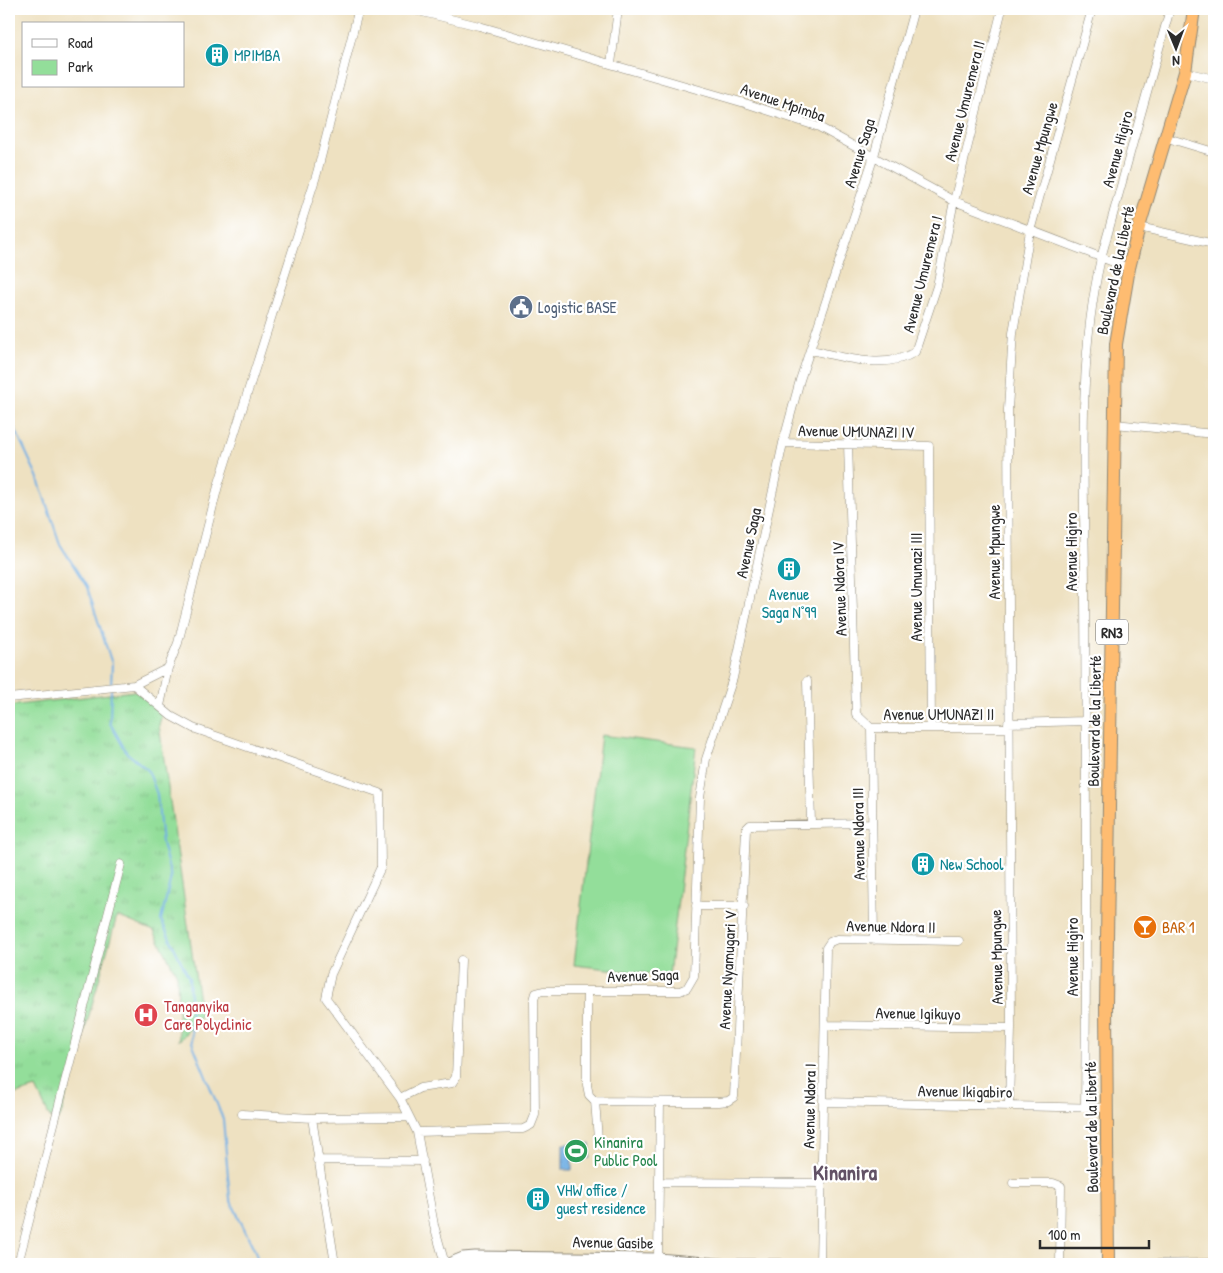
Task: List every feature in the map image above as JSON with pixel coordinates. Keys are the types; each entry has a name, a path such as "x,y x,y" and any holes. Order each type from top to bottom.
{"highway":[{"name":"Boulevard de la Liberté","path":"1108,1264 1106,1108 1116,344 1129,268 1139,227 1164,137 1186,72 1194,9"}],"street":[{"path":"160,706 168,668 178,643 218,486 317,173 357,16 357,9"},
{"name":"Avenue Mpimba","path":"410,9 480,26 748,104 819,127 954,201 1129,268"},
{"path":"611,64 618,9"},
{"name":"Avenue Saga","path":"584,991 680,991 687,988 694,976 700,798 706,759 733,678 783,443 874,156 914,9"},
{"name":"Avenue Umuremera II","path":"954,201 1002,9"},
{"name":"Avenue Mpungwe","path":"1009,1106 1011,1028 1008,726 1008,409 1013,333 1030,231 1092,9"},
{"name":"Avenue Higiro","path":"1085,1106 1086,385 1092,298 1101,258 1170,9"},
{"path":"1186,72 1214,79"},
{"path":"1164,137 1214,152"},
{"name":"Avenue Umuremera I","path":"811,350 869,362 908,356 915,352 937,286 954,201"},
{"path":"1139,227 1214,244"},
{"path":"1115,424 1214,434"},
{"name":"Avenue UMUNAZI IV","path":"783,443 929,446"},
{"name":"Avenue Ndora IV","path":"848,443 856,714 871,728"},
{"name":"Avenue Umunazi III","path":"929,446 931,728"},
{"path":"9,698 134,685 168,668"},
{"path":"807,681 811,823"},
{"path":"134,685 171,716 193,728 380,793 381,867 331,974 326,998 400,1098 417,1132 434,1225 446,1264"},
{"name":"Avenue UMUNAZI II","path":"871,728 1008,726 1086,721"},
{"name":"Avenue Ndora III","path":"871,728 874,940"},
{"name":"Avenue Nyamugari V","path":"595,1101 719,1102 728,1101 734,1097 746,829 750,825 871,823"},
{"path":"18,1264 121,864"},
{"path":"696,906 744,906"},
{"name":"Avenue Ndora II","path":"826,948 830,942 837,939 959,941"},
{"name":"Avenue Ndora I","path":"820,1264 826,948"},
{"path":"400,1098 420,1088 452,1083 456,1077 461,960"},
{"path":"417,1132 507,1131 523,1129 530,1125 535,1115 534,1000 536,993 543,991 584,991 588,1085 589,1094 595,1101 598,1139"},
{"name":"Avenue Igikuyo","path":"825,1025 1011,1028"},
{"path":"658,1258 660,1102"},
{"name":"Avenue Ikigabiro","path":"823,1102 1085,1106 1106,1108"},
{"path":"242,1114 312,1118 409,1117"},
{"path":"312,1118 317,1160 335,1264"},
{"path":"317,1160 423,1161"},
{"path":"660,1182 821,1183"},
{"path":"1013,1183 1053,1183 1061,1186 1060,1264"},
{"name":"Avenue Gasibe","path":"446,1264 463,1257 475,1256 658,1258 730,1264 781,1264"},
{"path":"1138,1264 1214,1263"}],"green space":[{"path":"134,691 163,711 159,725 201,1015 179,1041 177,975 154,931 117,916 60,1118 50,1118 36,1088 9,1096 9,706"},
{"path":"601,735 696,747 669,976 574,965"}],"water":[{"name":"Kinanira Public Pool","path":"563,1144 590,1144 590,1158 572,1158 572,1170 563,1170"}],"waterway":[{"path":"9,416 37,476 60,544 87,587 112,664 111,685"},
{"path":"111,689 110,723 127,753 148,770 157,794 162,843 171,877 161,920 189,978 192,1042 223,1119 230,1199 255,1251 259,1264"}],"place":[{"name":"MPIMBA","path":"217,55"},
{"name":"Logistic BASE","path":"521,307"},
{"name":"Avenue Saga N°99","path":"789,569"},
{"name":"New School","path":"923,864"},
{"name":"BAR 1","path":"1145,927"},
{"name":"Tanganyika Care Polyclinic","path":"146,1015"},
{"name":"Kinanira Public Pool","path":"576,1151"},
{"name":"VHW office / guest residence","path":"538,1199"}],"district":[{"name":"Kinanira","path":"845,1172"}]}
